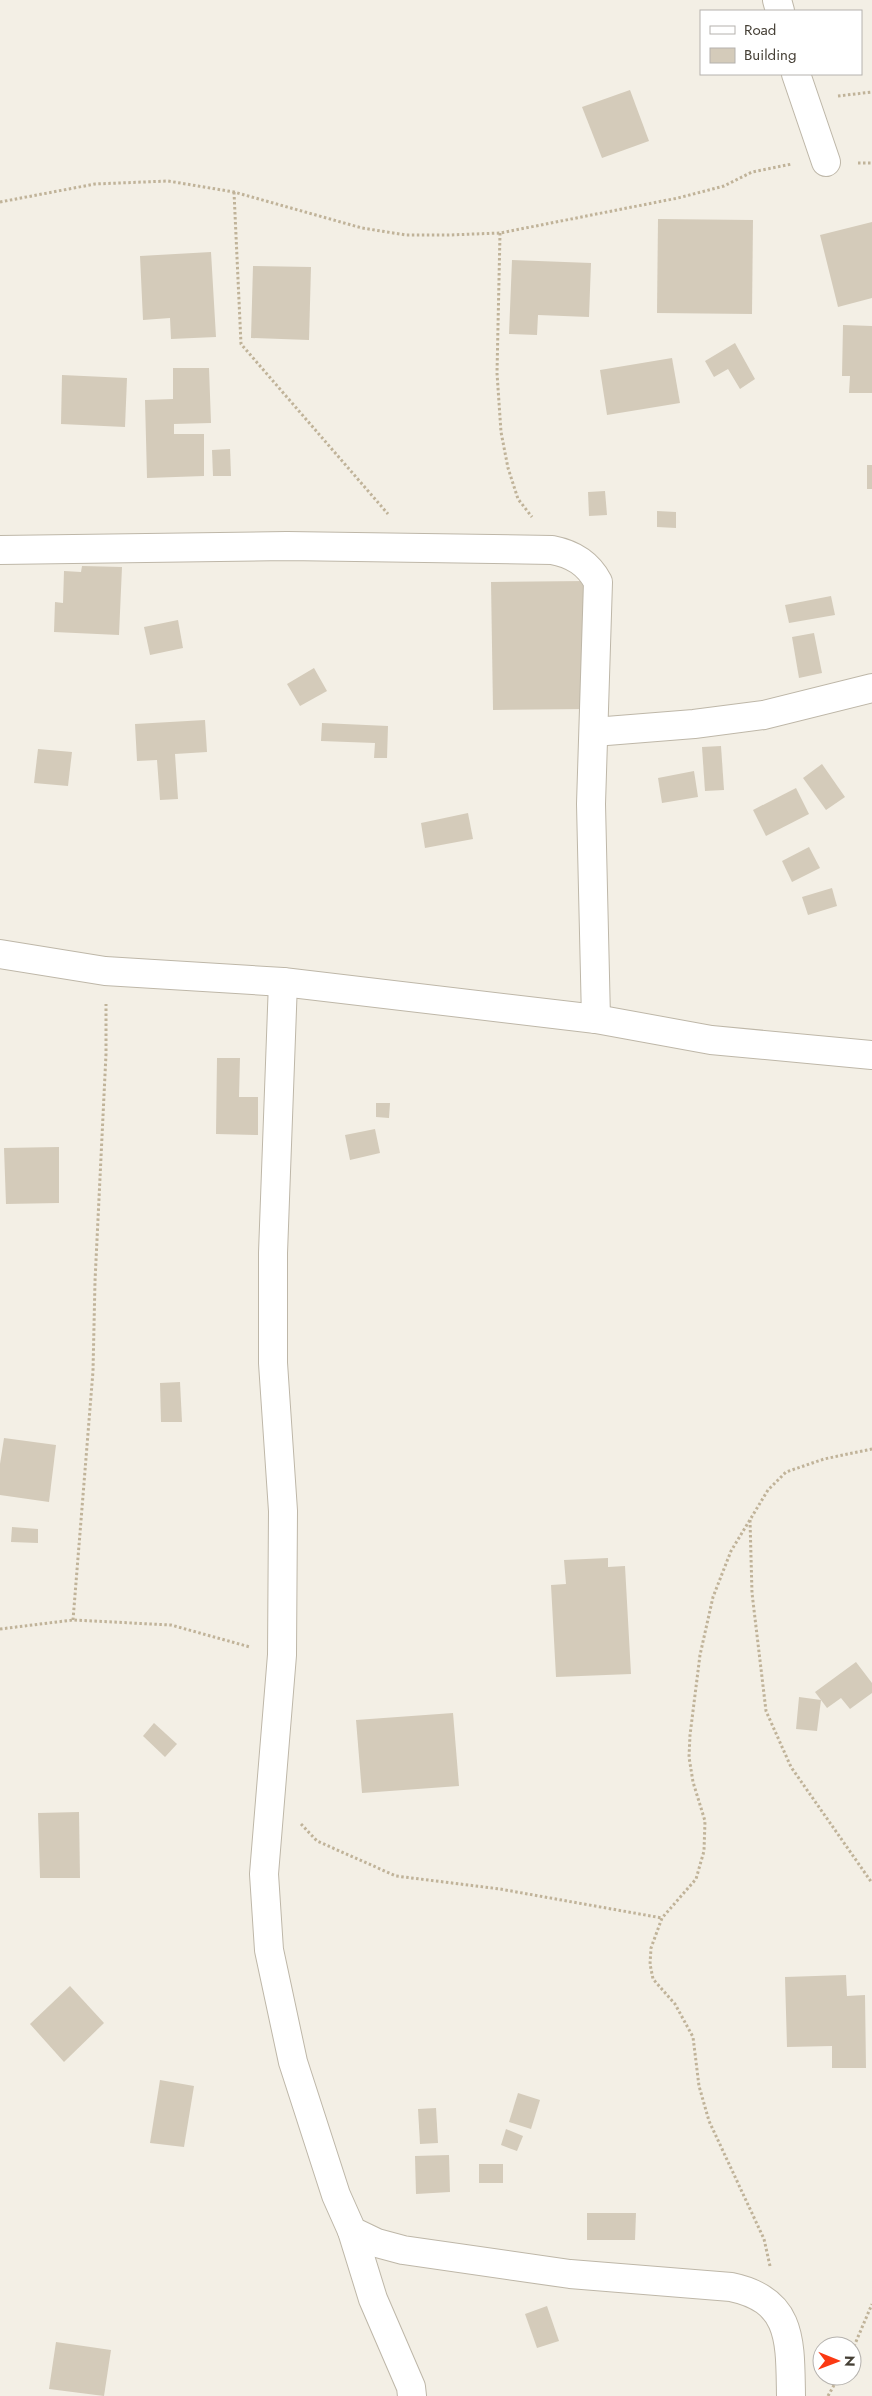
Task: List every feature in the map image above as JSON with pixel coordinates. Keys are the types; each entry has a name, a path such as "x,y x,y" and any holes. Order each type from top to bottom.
{"street":[{"path":"796,75 826,162"},
{"path":"0,550 287,546 552,550 567,553 591,569 598,582 591,804 596,1019"},
{"path":"594,732 694,724 764,714 872,688"},
{"path":"0,954 105,971 283,982 596,1019 711,1040 872,1055"},
{"path":"283,982 273,1281 273,1363 284,1511 282,1655 264,1874 269,1950 293,2062 336,2195 352,2231 373,2300 411,2387 412,2396"},
{"path":"352,2231 377,2243 403,2250 570,2274 730,2287 752,2291 772,2304 784,2323 791,2362 791,2396"}],"path":[{"path":"0,202 95,184 159,181 234,192 362,228 406,235 500,232 678,198 724,186 752,172 798,163 872,163"},
{"path":"234,192 240,344 418,548"},
{"path":"500,232 497,373 501,432 508,468 518,499 538,524 567,553"},
{"path":"73,1620 93,1371 94,1280 106,1054 105,971"},
{"path":"772,2304 770,2268 764,2239 708,2120 699,2086 693,2037 675,2004 653,1979 650,1964 651,1948 662,1918 696,1878 704,1850 705,1821 693,1782 689,1757 690,1735 700,1655 713,1597 731,1550 768,1490 786,1472 824,1459 872,1449"},
{"path":"750,1519 752,1592 766,1712 791,1767 872,1883"},
{"path":"0,1629 73,1620 171,1625 282,1655"},
{"path":"271,1790 317,1841 396,1876 500,1889 662,1918"},
{"path":"858,2336 872,2304"}],"building":[{"path":"630,90 649,141 602,158 582,107"},
{"path":"658,219 753,220 752,314 657,313"},
{"path":"872,222 872,298 838,307 820,235"},
{"path":"211,252 216,337 171,339 170,318 143,320 140,256"},
{"path":"512,260 591,263 589,317 538,315 537,335 509,334"},
{"path":"253,266 311,267 309,340 251,338"},
{"path":"843,325 872,326 872,393 849,393 850,376 842,376"},
{"path":"735,343 755,379 740,389 728,369 714,377 705,361"},
{"path":"672,358 680,403 607,415 600,370"},
{"path":"173,368 209,368 211,423 174,424 174,434 204,434 204,476 147,478 145,400 173,399"},
{"path":"62,375 127,378 125,427 61,424"},
{"path":"230,449 231,476 213,476 212,450"},
{"path":"867,465 872,465 872,489 867,489"},
{"path":"605,491 607,515 589,516 588,492"},
{"path":"657,511 676,512 676,528 657,527"},
{"path":"82,566 122,567 119,635 54,632 55,602 63,603 64,571 81,572"},
{"path":"586,581 587,709 493,710 491,582"},
{"path":"831,596 835,615 789,623 785,605"},
{"path":"178,620 183,648 150,655 144,627"},
{"path":"814,633 822,673 799,678 792,637"},
{"path":"314,668 327,691 300,706 287,684"},
{"path":"205,720 207,752 175,754 178,799 160,800 157,760 137,761 135,724"},
{"path":"322,723 388,726 387,758 374,758 375,743 321,741"},
{"path":"721,746 724,790 705,791 702,747"},
{"path":"38,749 72,752 68,786 34,783"},
{"path":"822,764 845,797 826,810 803,778"},
{"path":"694,771 698,797 662,803 658,778"},
{"path":"796,788 809,814 766,836 753,810"},
{"path":"468,813 473,839 425,848 421,823"},
{"path":"809,847 820,868 792,882 782,861"},
{"path":"832,888 837,906 808,915 802,897"},
{"path":"217,1058 240,1058 239,1097 258,1097 258,1135 216,1134"},
{"path":"376,1103 390,1103 389,1118 376,1117"},
{"path":"375,1129 380,1153 350,1160 345,1135"},
{"path":"59,1147 59,1203 6,1204 4,1148"},
{"path":"180,1382 182,1422 161,1422 160,1383"},
{"path":"4,1438 56,1445 49,1502 0,1495 0,1464"},
{"path":"12,1527 38,1529 38,1543 11,1542"},
{"path":"608,1558 608,1567 625,1566 631,1674 556,1677 551,1585 566,1584 564,1560"},
{"path":"856,1662 872,1683 872,1693 850,1709 841,1698 827,1708 815,1692"},
{"path":"799,1697 821,1700 817,1731 796,1729"},
{"path":"453,1713 459,1786 362,1793 356,1720"},
{"path":"154,1723 177,1744 165,1757 143,1736"},
{"path":"79,1812 80,1878 40,1878 38,1813"},
{"path":"846,1975 847,1996 865,1995 866,2068 832,2068 832,2046 787,2047 785,1977"},
{"path":"70,1986 104,2023 64,2062 30,2024"},
{"path":"160,2080 194,2086 184,2147 150,2143"},
{"path":"518,2093 540,2100 531,2129 509,2122"},
{"path":"436,2108 438,2143 420,2144 418,2109"},
{"path":"506,2129 523,2136 517,2151 501,2145"},
{"path":"449,2155 450,2192 416,2194 415,2156"},
{"path":"479,2164 503,2164 503,2183 479,2183"},
{"path":"587,2213 636,2213 635,2240 587,2240"},
{"path":"547,2306 559,2341 537,2348 525,2314"},
{"path":"56,2342 111,2350 104,2396 49,2389"}]}
